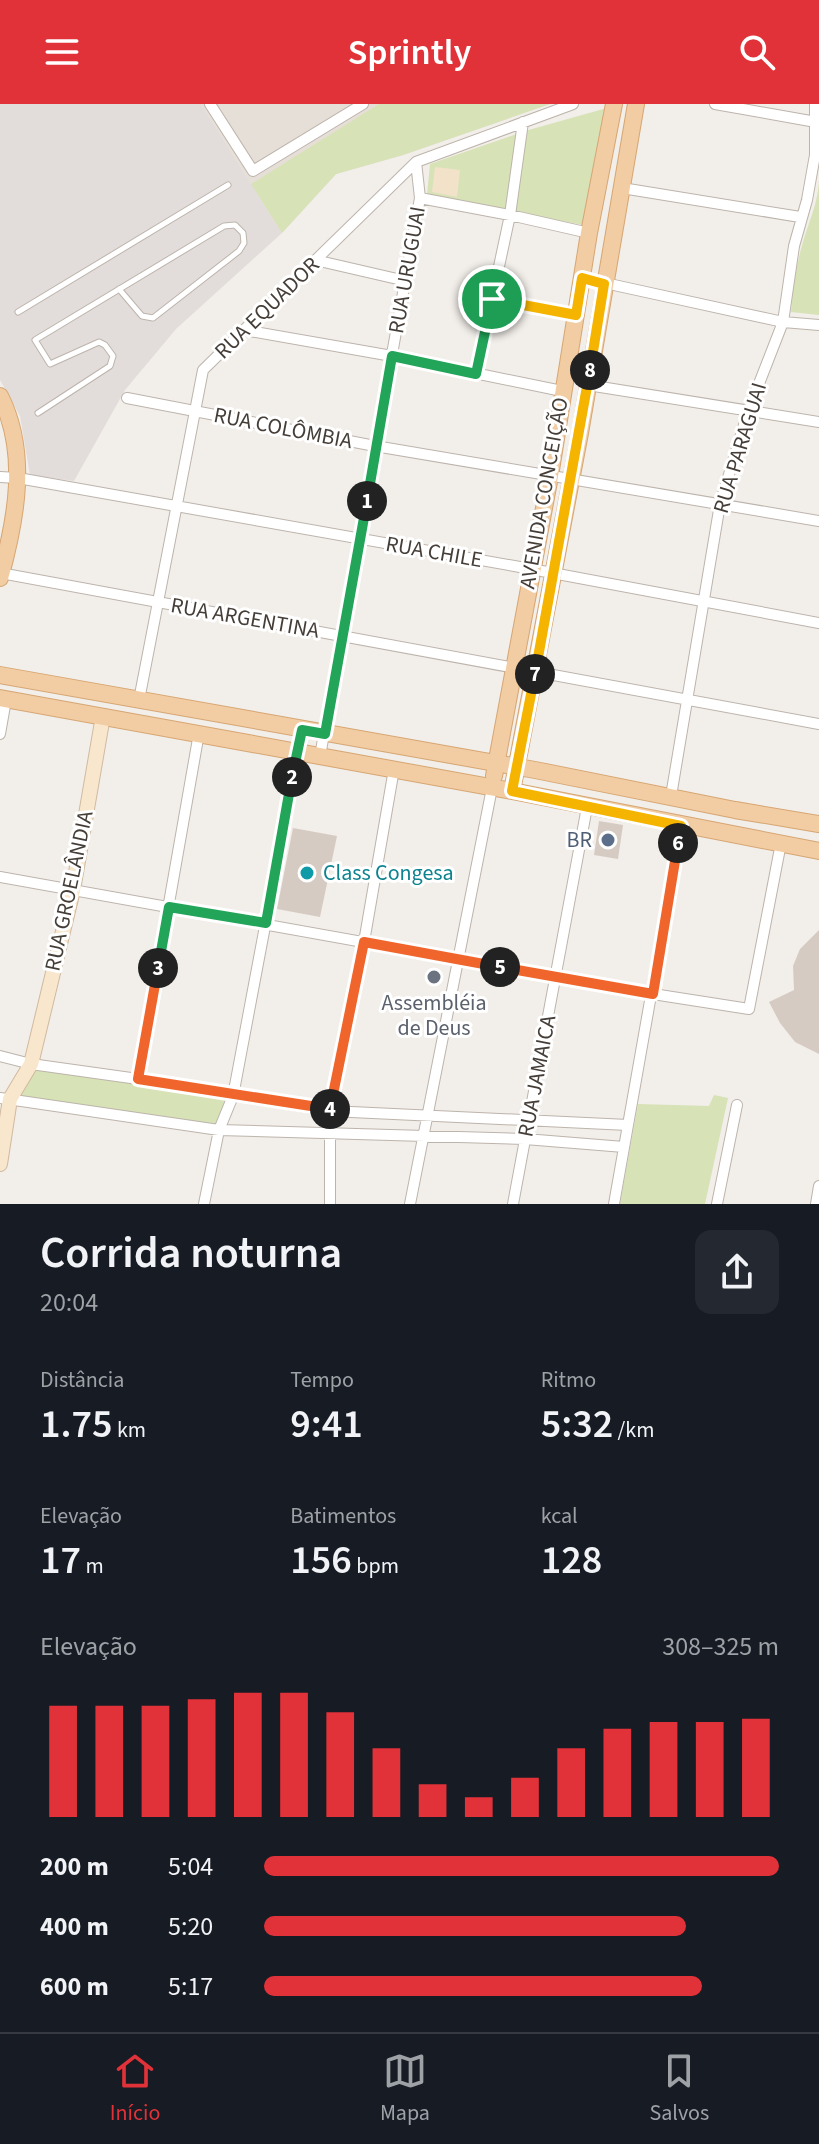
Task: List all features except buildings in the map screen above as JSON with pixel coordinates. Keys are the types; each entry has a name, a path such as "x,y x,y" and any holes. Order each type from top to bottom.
{"main road":[{"name":"AVENIDA CONCEIÇÃO","path":"492,788 614,104"},
{"name":"AVENIDA CONCEIÇÃO","path":"512,791 588,385 636,104"},
{"path":"0,396 13,433 18,478 13,528 0,575"},
{"path":"0,675 819,824"},
{"path":"3,699 394,769 819,851"},
{"path":"681,826 697,817 735,810"}],"street":[{"path":"210,104 253,171 363,104"},
{"name":"RUA EQUADOR","path":"139,700 203,370 416,162 573,104"},
{"path":"715,104 816,122"},
{"name":"RUA PARAGUAI","path":"671,796 720,504 748,412 783,322 800,217 812,176 815,104"},
{"path":"476,374 510,215 523,122"},
{"name":"RUA URUGUAI","path":"320,756 420,198 416,162"},
{"path":"622,188 800,217"},
{"path":"420,198 589,233"},
{"path":"315,260 406,281"},
{"path":"582,278 783,322 819,325"},
{"path":"492,299 576,315"},
{"path":"244,330 562,391"},
{"path":"588,385 819,422"},
{"name":"RUA COLÔMBIA","path":"127,398 375,446 819,521"},
{"name":"RUA CHILE","path":"0,477 531,569 819,623"},
{"name":"RUA ARGENTINA","path":"0,575 819,724"},
{"path":"0,734 3,699"},
{"name":"RUA GROELÂNDIA","path":"5,1098 31,1064 73,890 103,716"},
{"path":"204,1204 219,1130 233,1096 302,730"},
{"path":"138,1079 199,733"},
{"path":"330,1204 330,1111 394,769"},
{"path":"410,1204 492,788"},
{"name":"RUA JAMAICA","path":"513,1204 587,807"},
{"path":"614,1204 681,826"},
{"path":"0,877 749,1009 781,843"},
{"path":"0,1056 31,1064 330,1111 628,1125"},
{"path":"0,1164 5,1098 219,1130 525,1139 624,1147"},
{"path":"717,1204 737,1105"},
{"path":"816,1204 819,1186"}],"lane":[{"path":"18,312 228,185"},
{"path":"38,413 110,366 113,356 99,342 50,364 35,340 119,289 224,226 235,225 243,233 244,243 239,251 153,318 142,316 119,289"}],"shaded area":[{"path":"0,104 201,104 282,233 176,329 125,390 74,481 30,475 20,416 0,380"},
{"path":"201,104 550,104 403,155 336,174 282,233"}],"green space":[{"path":"379,104 550,104 403,155 336,174 282,233 251,184"},
{"path":"607,108 583,225 427,195 430,164 525,131"},
{"path":"819,181 819,315 791,312 798,260"},
{"path":"31,1064 233,1096 219,1130 10,1099"},
{"path":"714,1095 728,1098 705,1204 620,1204 638,1104 709,1106"}],"sand":[{"path":"435,167 460,170 457,197 432,192"}],"place":[{"name":"BR","path":"608,840"},
{"name":"Class Congesa","path":"307,873"},
{"name":"Assembléia de Deus","path":"434,977"}],"route":[{"path":"582,278 604,284 580,433 512,791 681,826 653,994 364,942 330,1111 138,1079 169,907 266,923 302,730 325,734 392,356 476,374 492,299 576,315 582,278"}]}
